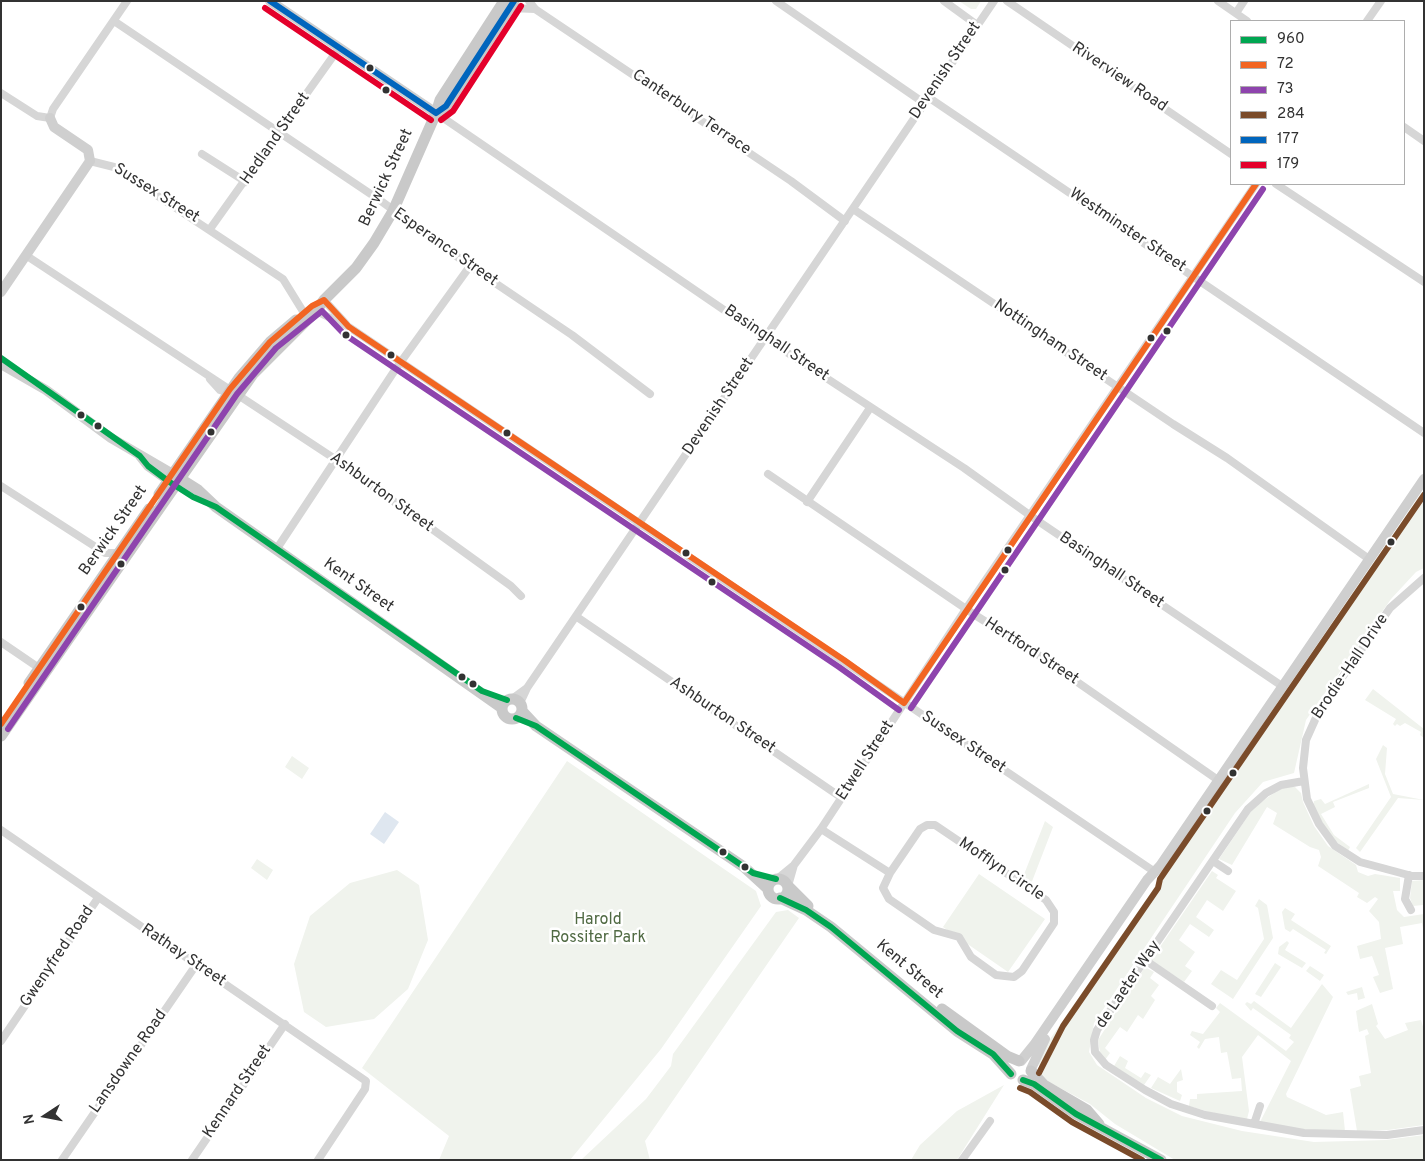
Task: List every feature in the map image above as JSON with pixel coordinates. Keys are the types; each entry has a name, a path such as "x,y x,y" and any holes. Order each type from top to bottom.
{"main road":[{"name":"Berwick Street","path":"232,393 316,311 364,257 393,211 436,113 446,106 507,3"},
{"name":"Berwick Street","path":"1,724 42,670 232,393 270,342 304,313 324,300"},
{"name":"Berwick Street","path":"1,736 117,553 173,479"},
{"name":"Kent Street","path":"173,479 198,490 216,507 276,550 482,691 513,706 536,726 753,873 768,889"},
{"name":"Kent Street","path":"753,873 776,879"},
{"path":"776,879 783,880 788,886 786,894 780,898 772,896 768,889 771,882 776,879"},
{"name":"Kent Street","path":"788,886 800,900 874,955 961,1024 1007,1056 1020,1061"},
{"name":"Kent Street","path":"780,898 806,910 831,927 951,1026 993,1054 1012,1074"},
{"path":"1100,1125 1087,1110 1044,1085 1026,1062 1020,1061 1012,1065 1012,1074 1015,1078 1034,1084 1058,1104 1100,1125 1161,1160"},
{"path":"1023,1080 1028,1077 1031,1070"}],"street":[{"path":"50,118 53,108 127,1"},
{"name":"Basinghall Street","path":"270,1 765,338 964,468 1030,516 1282,686"},
{"name":"Canterbury Terrace","path":"529,1 535,9 791,181 845,221"},
{"name":"Westminster Street","path":"776,1 1193,276 1424,433"},
{"path":"944,1 977,25"},
{"name":"Devenish Street","path":"513,706 577,617 994,1"},
{"name":"Riverview Road","path":"1007,1 1230,153"},
{"path":"1218,1 1245,20"},
{"path":"1236,14 1244,1"},
{"path":"1368,20 1381,1"},
{"path":"507,3 535,9"},
{"name":"Esperance Street","path":"114,21 580,341 650,394"},
{"name":"Hedland Street","path":"210,229 246,182 339,48"},
{"name":"Sussex Street","path":"1,94 37,116 50,118 54,127 88,150 90,161 114,167 283,279 304,313"},
{"path":"1405,128 1423,139"},
{"path":"202,154 246,182"},
{"path":"1,292 90,161"},
{"name":"Etwell Street","path":"776,879 794,865 821,829 966,609 1255,185"},
{"path":"1278,185 1424,282"},
{"name":"Nottingham Street","path":"853,209 964,282 1117,387 1227,458 1369,559"},
{"name":"Ashburton Street","path":"27,256 210,379 213,384 232,393 335,459 510,586 521,596"},
{"path":"276,550 401,362 470,266"},
{"name":"Sussex Street","path":"324,300 349,327"},
{"name":"Sussex Street","path":"316,311 349,327 844,660 1154,874"},
{"name":"Kent Street","path":"1,358 18,372 140,456 148,466 173,479"},
{"name":"Kent Street","path":"1,364 18,372"},
{"path":"807,502 870,408"},
{"name":"Hertford Street","path":"768,474 966,609 1037,654 1218,780"},
{"path":"1020,1061 1034,1045 1147,880 1154,874 1424,479"},
{"path":"1,486 98,549 111,555 117,553"},
{"name":"Brodie-Hall Drive","path":"1424,578 1390,608 1319,712 1306,740 1303,768 1307,799 1319,824 1335,846 1360,862 1409,875 1424,876"},
{"name":"Ashburton Street","path":"577,617 842,798"},
{"path":"1,642 42,670"},
{"name":"de Laeter Way","path":"1304,781 1281,785 1256,800 1212,861 1097,1030 1094,1040 1095,1052 1099,1059 1145,1090 1171,1104 1205,1115 1304,1133 1388,1135 1424,1130"},
{"name":"Mofflyn Circle","path":"927,825 935,825 1046,900 1054,912 1054,923 1022,972 1014,977 1001,976 971,957 959,937 934,930 889,899 883,888 890,873 918,831 927,825"},
{"path":"821,829 890,873"},
{"name":"Rathay Street","path":"1,830 366,1081 365,1089 318,1160"},
{"path":"1212,861 1228,871"},
{"name":"Etwell Street","path":"788,886 794,865"},
{"path":"1031,1070 1052,1028 1151,883 1154,874"},
{"path":"1409,875 1405,899 1411,910"},
{"name":"Gwenyfred Road","path":"1,1041 98,898"},
{"path":"1145,960 1212,1006"},
{"name":"Lansdowne Road","path":"62,1160 196,965"},
{"name":"Kennard Street","path":"192,1160 285,1024"},
{"path":"1254,1124 1260,1106"},
{"path":"962,1160 990,1121"}],"green space":[{"path":"959,1 981,1 976,9 971,9"},
{"path":"1424,489 1424,568 1416,572 1391,599 1306,720 1294,773 1263,782 1235,813 1094,1023 1089,1052 1097,1065 1146,1098 1182,1116 1242,1131 1314,1142 1386,1140 1424,1135 1424,1160 1175,1160 1115,1124 1090,1104 1049,1082 1041,1075 1037,1058 1205,814 1290,684"},
{"path":"1373,689 1424,729 1424,738 1420,735 1421,732 1405,723 1395,726 1393,724 1396,719 1365,700"},
{"path":"1383,745 1387,748 1385,774 1393,794 1424,800 1398,798 1360,852 1356,848 1391,797 1376,759"},
{"path":"292,756 309,768 302,779 285,767"},
{"name":"Harold Rossiter Park","path":"567,761 756,891 761,906 661,1049 570,1160 439,1160 449,1136 362,1068"},
{"path":"1369,784 1369,788 1333,802 1335,807 1321,814 1334,835 1350,847 1348,851 1333,839 1313,806 1314,801 1321,799 1325,804"},
{"path":"1285,787 1295,787 1301,793 1314,826 1328,846 1356,865 1358,872 1368,876 1375,874 1400,878 1400,891 1393,891 1397,910 1404,917 1424,914 1424,934 1422,923 1400,927 1403,944 1385,948 1393,989 1380,993 1373,977 1379,975 1372,956 1360,959 1357,946 1381,939 1379,922 1369,911 1378,899 1375,897 1367,903 1357,897 1359,893 1318,866 1321,857 1319,850 1310,847 1273,824 1277,813 1267,807 1232,865 1219,859 1254,807"},
{"path":"1045,821 1053,827 1031,884 1023,877"},
{"path":"257,859 273,870 267,880 251,868"},
{"path":"397,870 419,885 428,940 408,989 374,1019 326,1027 304,1012 294,964 310,916 350,883"},
{"path":"1212,871 1218,875 1216,878 1236,891 1223,911 1207,900 1196,917 1214,930 1209,937 1190,924 1179,940 1195,952 1185,966 1192,971 1184,982 1151,960"},
{"path":"979,874 1045,919 1008,972 943,927"},
{"path":"1424,880 1423,905 1413,906 1410,898 1412,881"},
{"path":"1259,899 1267,905 1273,938 1233,999 1211,984 1221,970 1237,980 1264,939 1258,908 1255,906"},
{"path":"1285,908 1295,914 1291,920 1331,946 1326,954 1324,953 1326,950 1293,929 1290,932 1285,929 1282,912"},
{"path":"788,910 799,918 645,1141 650,1160 581,1160 646,1099 671,1066 673,1054 776,912"},
{"path":"1287,941 1289,943 1285,950 1306,963 1302,968 1278,954 1279,947"},
{"path":"1275,963 1281,967 1261,997 1255,994"},
{"path":"1310,966 1324,975 1320,981 1306,971"},
{"path":"1145,967 1154,972 1150,978 1159,985 1151,996 1155,1000 1143,1019 1138,1015 1127,1032 1120,1027 1105,1048 1110,1053 1105,1060 1100,1053 1098,1040"},
{"path":"1322,984 1333,997 1286,1094 1287,1097 1326,1115 1343,1112 1345,1131 1307,1131 1260,1122 1291,1061 1258,1035 1242,1057 1249,1111 1247,1119 1189,1106 1190,1099 1197,1099 1197,1094 1242,1091 1241,1078 1232,1079 1227,1052 1221,1053 1219,1037 1205,1039 1199,1049 1197,1047 1200,1042 1190,1035 1192,1031 1203,1034 1220,1012 1216,1008 1220,1003 1286,1051 1294,1042 1289,1038 1291,1035 1253,1008 1251,1011 1245,1004 1247,1002 1251,1004 1254,1001 1291,1028"},
{"path":"1362,987 1365,998 1358,1000 1357,993 1348,995 1346,992"},
{"path":"1372,1004 1378,1024 1376,1026 1385,1039 1408,1030 1405,1023 1421,1020 1424,1030 1424,1125 1388,1130 1357,1131 1350,1089 1361,1086 1359,1076 1371,1073 1365,1036 1369,1034 1367,1029 1359,1032 1356,1011"},
{"path":"1120,1056 1128,1061 1125,1068 1141,1078 1145,1072 1151,1075 1144,1085 1114,1066"},
{"path":"1181,1069 1183,1080 1177,1082 1177,1092 1182,1095 1180,1101 1151,1088 1158,1077 1170,1084"},
{"path":"1004,1085 957,1160 911,1160 920,1145 957,1111"}],"shaded area":[{"path":"385,812 399,822 384,844 370,834"}],"transit line":[{"name":"177","path":"270,1 436,113"},
{"name":"177","path":"436,113 446,106 514,1"},
{"name":"179","path":"441,120 453,111 521,6"},
{"name":"179","path":"265,8 431,120"},
{"name":"72","path":"904,703 1255,185"},
{"name":"73","path":"911,708 1263,189"},
{"name":"72","path":"1,724 230,389 270,342 312,306 324,300 349,327 844,660 904,703"},
{"name":"73","path":"8,729 237,394 276,348 322,311 344,334 839,667 899,710"},
{"name":"960","path":"1,358 140,456 148,466 168,481 193,497 216,507 482,691 507,700"},
{"name":"284","path":"1039,1073 1063,1026 1158,888 1160,879 1424,495"},
{"name":"960","path":"516,718 536,726 753,873 776,879"},
{"name":"960","path":"780,898 806,910 831,927 957,1031 993,1054 1011,1074"},
{"name":"960","path":"1023,1080 1034,1084 1076,1114 1161,1160"},
{"name":"284","path":"1020,1088 1030,1092 1072,1122 1142,1160"}]}
